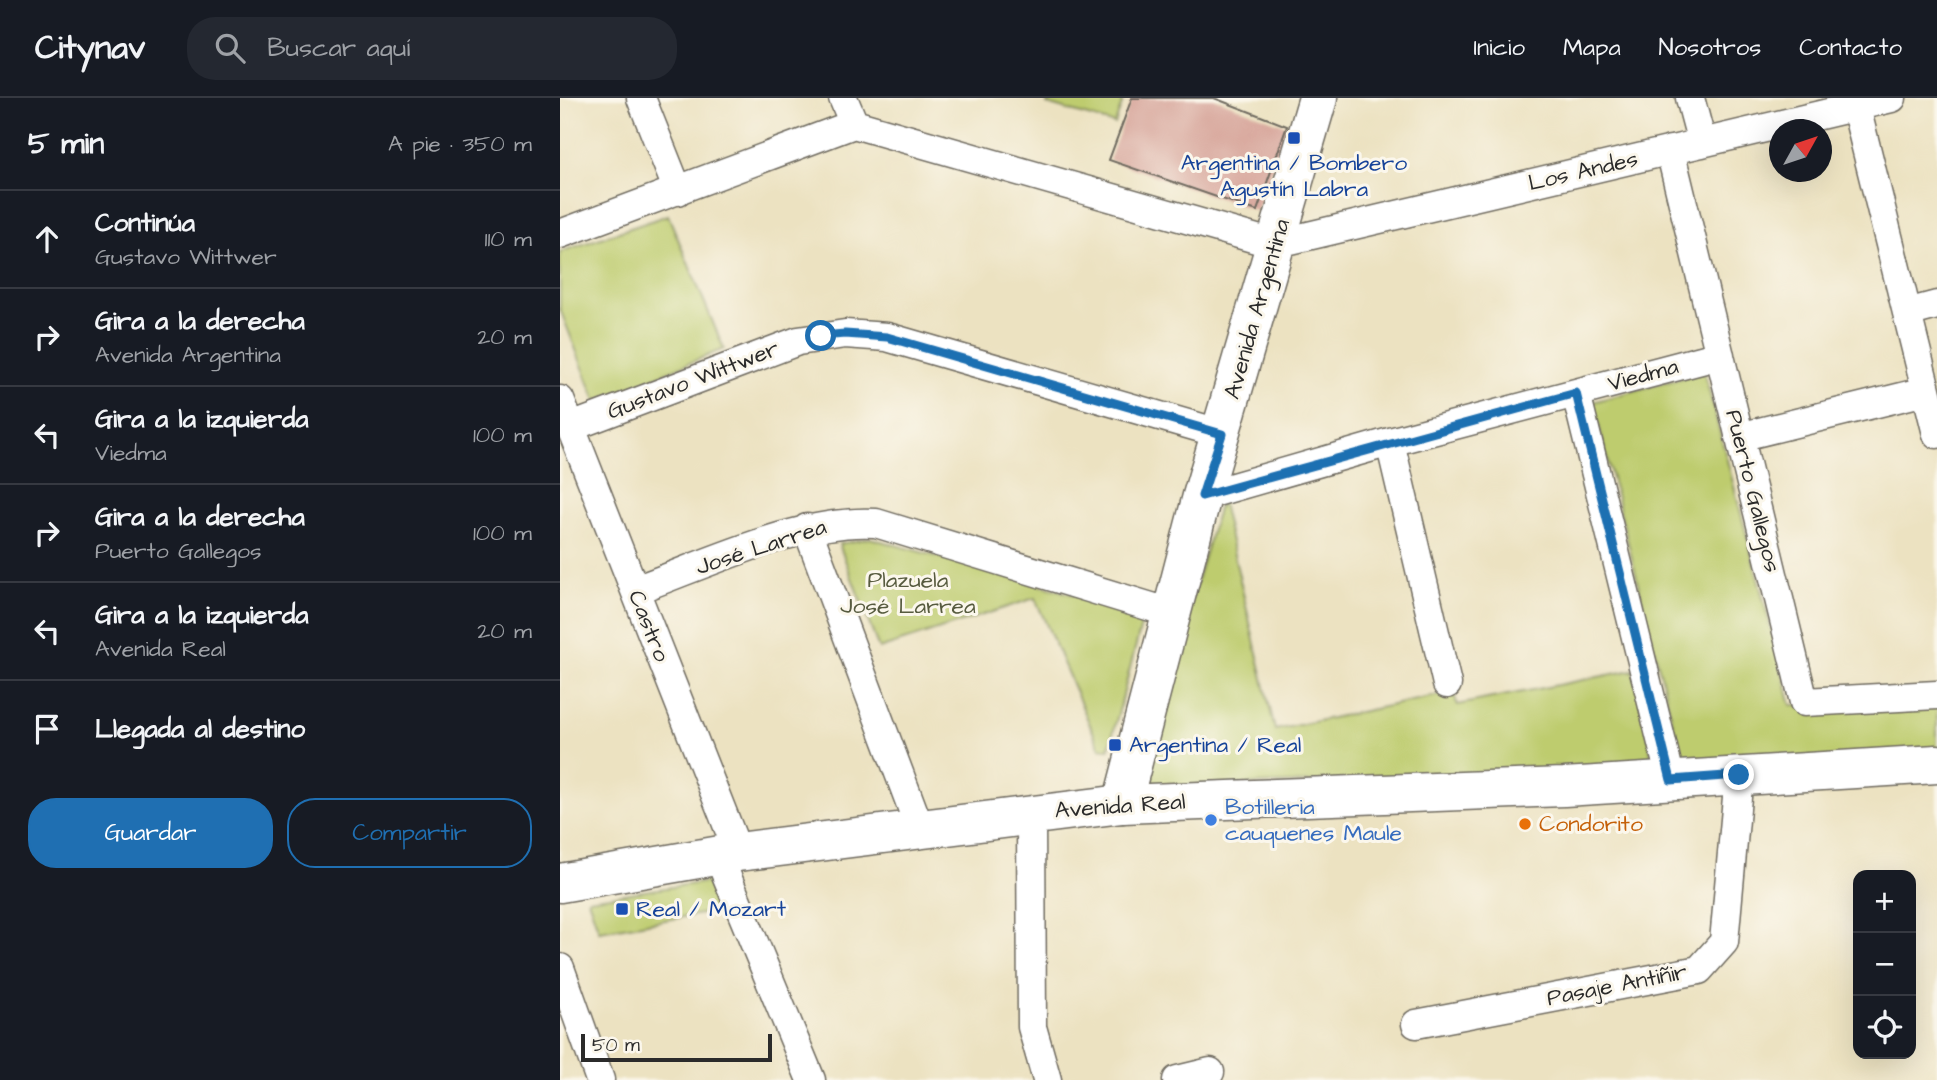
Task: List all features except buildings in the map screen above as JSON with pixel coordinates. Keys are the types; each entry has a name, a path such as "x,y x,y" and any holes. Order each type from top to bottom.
{"main road":[{"name":"Avenida Argentina","path":"1122,804 1202,496 1318,98"},
{"name":"Avenida Real","path":"560,883 728,853 1031,813 1122,804 1564,787 1937,764"}],"street":[{"path":"641,98 678,191"},
{"path":"843,98 854,124"},
{"path":"1690,98 1702,143"},
{"name":"Los Andes","path":"1274,244 1889,98"},
{"path":"1856,107 1937,434"},
{"path":"560,233 854,124 1274,244"},
{"name":"Puerto Gallegos","path":"1670,150 1804,702 1937,695"},
{"path":"1907,313 1937,305"},
{"name":"Gustavo Wittwer","path":"571,427 798,341 845,334 887,337 1222,434"},
{"name":"Viedma","path":"1202,496 1390,442 1720,355"},
{"path":"1739,437 1926,391"},
{"path":"1576,393 1671,780"},
{"name":"Castro","path":"560,400 635,590 811,1080"},
{"path":"1390,442 1447,684"},
{"name":"José Larrea","path":"635,590 807,528 843,522 876,523 1171,613"},
{"path":"807,528 920,829"},
{"name":"Pasaje Antiñir","path":"1416,1024 1699,970 1724,942 1739,775"},
{"path":"1031,813 1032,1027 1047,1080"},
{"path":"560,968 600,1080"},
{"path":"1177,1080 1210,1072"}],"green space":[{"path":"1049,98 1124,98 1115,124 1047,104"},
{"path":"668,215 724,349 596,401 560,309 560,252"},
{"path":"1704,372 1791,705 1937,702 1937,757 1685,772 1593,402"},
{"path":"1221,499 1275,730 1454,692 1457,705 1633,670 1649,739 1653,772 1158,787 1142,767"},
{"name":"Plazuela José Larrea","path":"870,538 1144,614 1109,749 1100,748 1035,598 879,649 839,544"},
{"path":"714,881 725,910 599,931 588,899"}],"place":[{"name":"Argentina / Bombero Agustín Labra","path":"1294,138"},
{"name":"Argentina / Real","path":"1115,745"},
{"name":"Botilleria cauquenes Maule","path":"1211,820"},
{"name":"Condorito","path":"1525,824"},
{"name":"Real / Mozart","path":"622,909"}],"route":[{"path":"821,336 866,334 887,337 1222,434 1202,496 1390,442 1576,393 1671,780 1739,775"}]}
